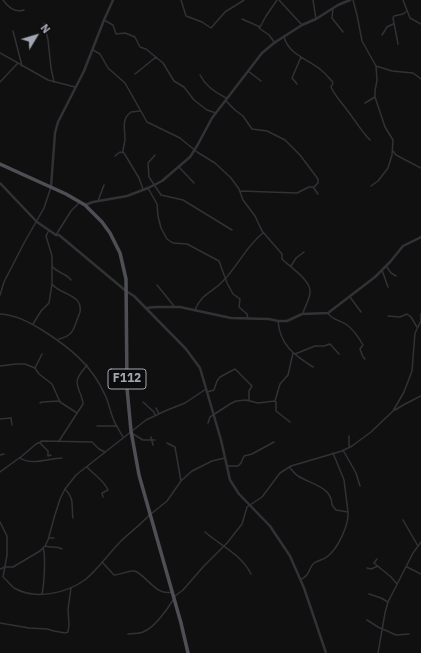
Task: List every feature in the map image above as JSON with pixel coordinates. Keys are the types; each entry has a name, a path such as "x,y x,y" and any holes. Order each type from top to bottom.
{"main road":[{"name":"F112","path":"0,164 51,187 85,205 102,222 117,246 124,266 126,291 127,388 131,433 137,464 188,653"}],"street":[{"path":"3,0 14,10 24,10"},
{"path":"0,294 21,249 44,208 51,187 56,127 84,71 113,0"},
{"path":"180,0 188,17 199,21 210,28 225,12 244,0"},
{"path":"259,28 278,0 302,25"},
{"path":"313,0 316,19"},
{"path":"85,205 98,201 120,198 148,188 162,181 190,157 216,113 258,57 275,43 302,25 351,0 358,15 362,41 376,66 377,81 375,97 385,127 392,138 391,162 378,181 370,186"},
{"path":"403,0 406,11 411,19 421,24"},
{"path":"333,8 332,18 343,32"},
{"path":"398,44 393,17 403,14 406,11"},
{"path":"242,19 269,35 275,43"},
{"path":"104,20 113,26 116,34 125,33 136,38 140,47 146,49 156,57 165,66 174,81 184,87 194,100 207,110 216,113"},
{"path":"44,23 50,52 51,68 55,83"},
{"path":"382,35 387,27 394,24"},
{"path":"13,31 22,66"},
{"path":"284,37 291,50 321,70 332,81 331,87 333,91 348,110 360,130 370,140"},
{"path":"93,50 100,54 108,68 125,83 147,122 180,138 218,166 231,178 240,191 243,200 255,216 263,233 281,253 282,259 306,281 310,288 310,295 302,314"},
{"path":"0,54 55,83 75,87"},
{"path":"135,74 156,57"},
{"path":"296,84 292,78 301,57"},
{"path":"0,82 17,64"},
{"path":"376,66 392,71 413,73 421,79"},
{"path":"248,71 261,81"},
{"path":"200,75 214,91 227,100 235,110 243,116 252,129 267,131 285,140 318,177 318,182 313,187 309,187 297,193 240,191"},
{"path":"365,103 375,97"},
{"path":"140,111 131,112 125,118 123,126 125,139 123,152 139,178 143,190"},
{"path":"392,151 396,155 421,168"},
{"path":"115,156 120,152 123,152"},
{"path":"155,155 147,164 149,177 161,195 183,200 232,230"},
{"path":"179,166 194,183"},
{"path":"0,183 37,222 56,235 59,235 134,296 195,360 200,368 207,390 229,476 233,485 250,505 263,517 278,536 290,556 326,653"},
{"path":"98,201 104,185"},
{"path":"313,187 318,194"},
{"path":"148,188 157,204 158,216 165,237 173,243 187,244 218,259 233,294 240,299 240,307 247,314 248,319"},
{"path":"56,235 74,208 80,202"},
{"path":"33,324 41,311 49,303 52,284 52,266 51,254 46,236 49,230"},
{"path":"195,310 201,297 212,291 226,279 236,268 238,262 254,240 263,233"},
{"path":"146,308 174,306 231,318 269,319 278,321 287,320 302,314 328,313 375,277 403,246 421,237"},
{"path":"291,266 296,258 304,252"},
{"path":"52,266 55,270 69,277 71,280"},
{"path":"386,266 396,276"},
{"path":"382,270 388,286"},
{"path":"52,284 62,292 78,300 80,304 80,314 74,329 66,337 58,339"},
{"path":"157,285 174,306"},
{"path":"350,297 361,312"},
{"path":"328,313 331,317 347,325 356,334 363,345 360,349 365,359"},
{"path":"0,314 16,316 33,324 58,339 76,354 87,365 105,394 113,419 123,437"},
{"path":"388,316 400,317 407,314 411,317 417,327"},
{"path":"128,634 143,633 164,615 174,598 240,527 247,507 262,497 280,473 289,467 344,450 371,432 393,411 404,392 412,371 417,327 421,314"},
{"path":"278,321 283,340 294,354 313,367"},
{"path":"294,354 315,346 330,344 339,354"},
{"path":"35,368 42,354"},
{"path":"290,422 276,411 275,401 280,384 288,375 294,354"},
{"path":"0,366 26,364 35,368 40,375 52,384 60,401 77,413"},
{"path":"59,441 82,406 83,402 77,382 79,375 87,365"},
{"path":"0,569 13,567 44,547 49,538 54,518 65,489 76,475 123,437 131,433 150,418 187,402 207,390 214,390 220,377 235,369 252,386 249,391 248,400"},
{"path":"393,411 421,396"},
{"path":"208,423 210,417 231,403 242,400 258,403 275,401"},
{"path":"40,404 42,402 60,401"},
{"path":"143,402 154,412 155,416"},
{"path":"156,408 158,414"},
{"path":"0,418 11,418 12,425"},
{"path":"97,426 117,426"},
{"path":"131,433 143,440 155,440"},
{"path":"349,436 349,447"},
{"path":"151,437 153,445"},
{"path":"41,441 40,443 48,451 48,456 51,455"},
{"path":"0,472 41,441 92,442 99,449 105,452"},
{"path":"227,466 238,466 244,456 252,454 274,442"},
{"path":"167,443 175,447 181,481"},
{"path":"344,450 356,473 360,486"},
{"path":"300,580 307,575 313,564 328,556 332,552 340,540 348,521 344,480 332,453"},
{"path":"0,455 4,454"},
{"path":"20,458 32,463 53,458 62,458"},
{"path":"0,522 7,536 3,577 12,587 28,594 61,592 71,588 85,579 121,541 171,496 187,474 195,468 212,461 225,458"},
{"path":"87,467 99,476 106,485 108,490 102,493 103,497"},
{"path":"289,467 296,475 326,491 332,499 332,505 336,510 348,512"},
{"path":"65,489 71,495 73,518"},
{"path":"403,520 418,546"},
{"path":"205,532 242,560 251,574"},
{"path":"49,538 54,538"},
{"path":"378,653 388,602 421,542"},
{"path":"44,547 51,548 56,546 62,549"},
{"path":"42,594 44,581 44,547"},
{"path":"377,559 374,562 397,584"},
{"path":"102,562 114,574 135,571 141,574 160,591 167,593 172,592"},
{"path":"367,568 371,569 378,566"},
{"path":"407,567 421,574"},
{"path":"0,623 68,632 68,608 71,588"},
{"path":"369,594 388,602"},
{"path":"367,620 396,635 409,634"}]}
